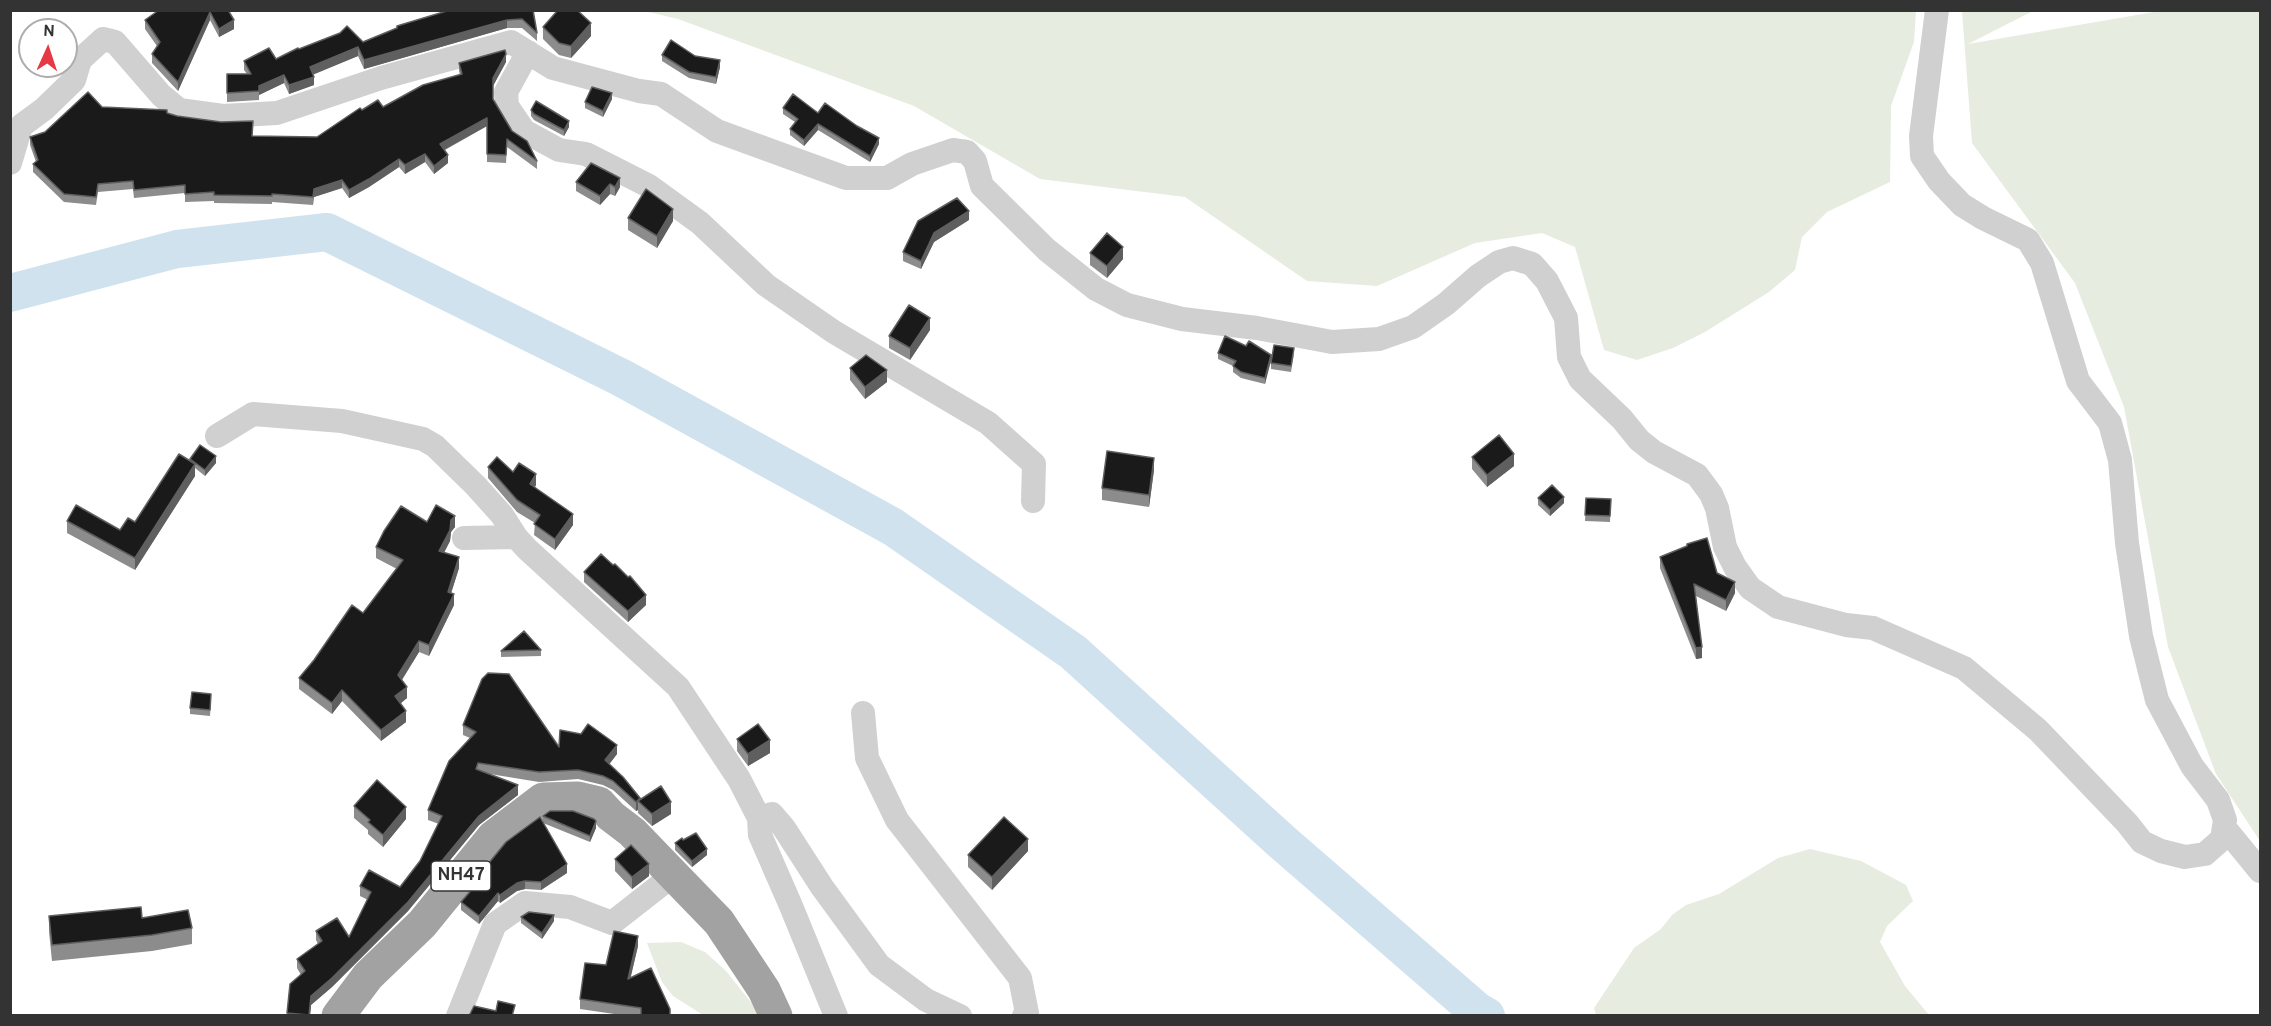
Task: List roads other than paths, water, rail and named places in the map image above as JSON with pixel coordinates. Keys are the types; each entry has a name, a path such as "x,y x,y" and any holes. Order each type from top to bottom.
{"highway":[{"name":"NH47","path":"338,1016 368,976 422,924 493,837 543,799 578,798 599,803 611,816 632,832 672,876 719,922 764,990 776,1016"}],"street":[{"path":"10,163 21,126 44,109 74,80 80,60 103,39 115,42 161,95 179,111 223,116 277,113 381,78 511,42 553,68 639,91 661,94 717,131 846,178 887,178 912,164 953,150 967,152 975,161 982,186 1047,250 1096,289 1126,304 1182,319 1257,328 1332,342 1379,339 1413,327 1446,304 1478,276 1499,262 1513,258 1532,264 1547,281 1566,318 1569,357 1580,379 1647,446 1697,475 1711,494 1717,508 1725,547 1750,588 1778,607 1846,625 1873,628 1964,668 2038,729 2127,823 2142,842 2161,851 2185,857 2205,854 2222,839 2226,820 2217,800 2192,766 2157,700 2139,624 2127,543 2120,460 2110,423 2078,381 2042,263 2028,240 1962,205 1939,181 1922,156 1921,136 1937,10"},
{"path":"528,52 506,92 507,106 524,131 559,150 586,154 649,186 700,223 766,285 834,332 988,423 1034,464 1034,501"},
{"path":"217,436 253,414 342,420 423,439 435,446 502,515 526,549 678,687 740,779 759,818 760,835 836,1016"},
{"path":"464,538 516,537"},
{"path":"863,713 867,758 897,820 1020,978 1027,1013 1024,1016"},
{"path":"759,818 772,814 784,828 822,887 879,965 926,1000 960,1016"},
{"path":"2224,827 2260,871"},
{"path":"458,1016 495,924 525,903 570,907 612,923 672,876"}],"waterway":[{"path":"10,293 177,249 327,232 622,378 893,527 1073,652 1281,841 1477,1011 1486,1016"}]}
